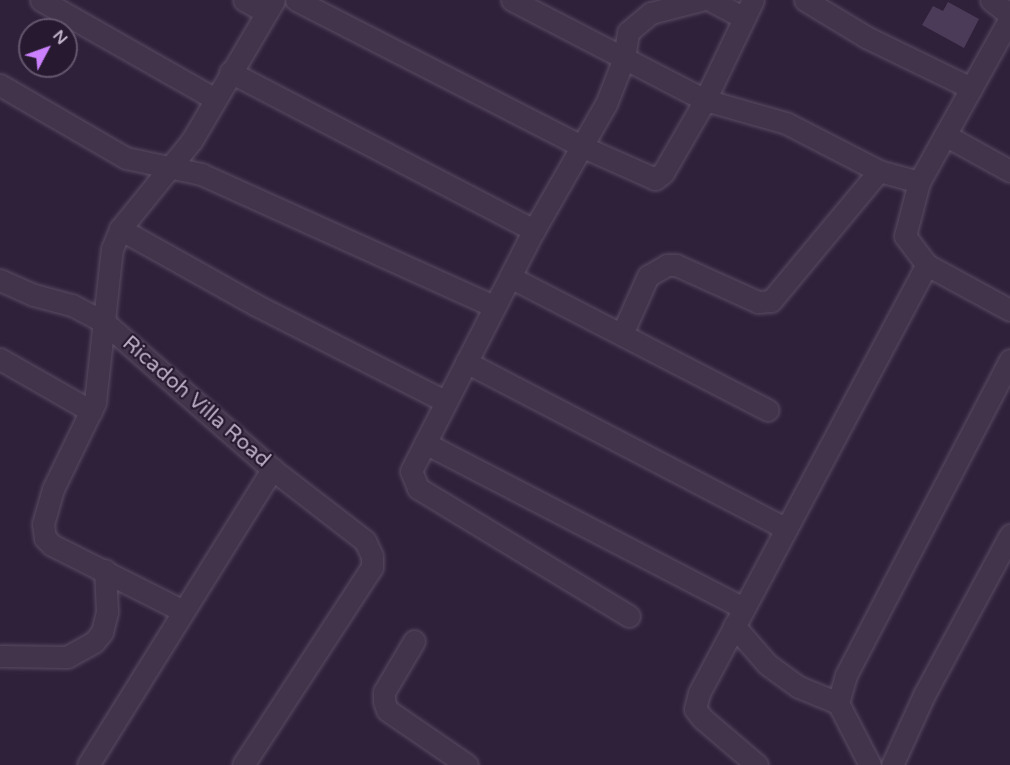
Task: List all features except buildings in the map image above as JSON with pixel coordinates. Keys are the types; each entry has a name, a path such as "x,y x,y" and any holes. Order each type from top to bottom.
{"street":[{"path":"41,0 215,99"},
{"path":"183,611 52,545 45,538 43,524 53,489 91,411 104,349 104,322 112,249 120,229 192,140 270,6 244,0"},
{"path":"296,0 581,146 655,179 663,173 705,100 748,9 710,0"},
{"path":"512,0 705,100 786,123 879,171 918,182"},
{"path":"629,616 418,488 411,471 534,230 606,104 624,58 628,32 637,21 651,13 700,0"},
{"path":"805,0 866,37 971,88"},
{"path":"991,0 1010,17 918,182 905,236 927,265 1010,310"},
{"path":"230,72 534,230"},
{"path":"0,85 126,158 170,166 209,178 494,306"},
{"path":"945,135 1010,171"},
{"path":"622,334 648,276 667,266 676,265 758,302 771,301 879,171"},
{"path":"120,229 256,305 446,402"},
{"path":"757,765 695,709 699,693 927,265"},
{"path":"510,277 768,410"},
{"name":"Ricadoh Villa Road","path":"0,280 34,295 72,305 104,322 272,469 352,527 372,556 372,567 361,587 243,765"},
{"path":"0,359 91,411"},
{"path":"838,703 846,675 1010,360"},
{"path":"466,362 785,528"},
{"path":"425,442 738,617 767,664 799,687 838,703 870,765"},
{"path":"88,765 272,469"},
{"path":"891,765 924,694 1010,535"},
{"path":"0,656 67,657 94,642 102,632 107,612 105,570"},
{"path":"414,641 384,692 387,710 467,765"}]}
